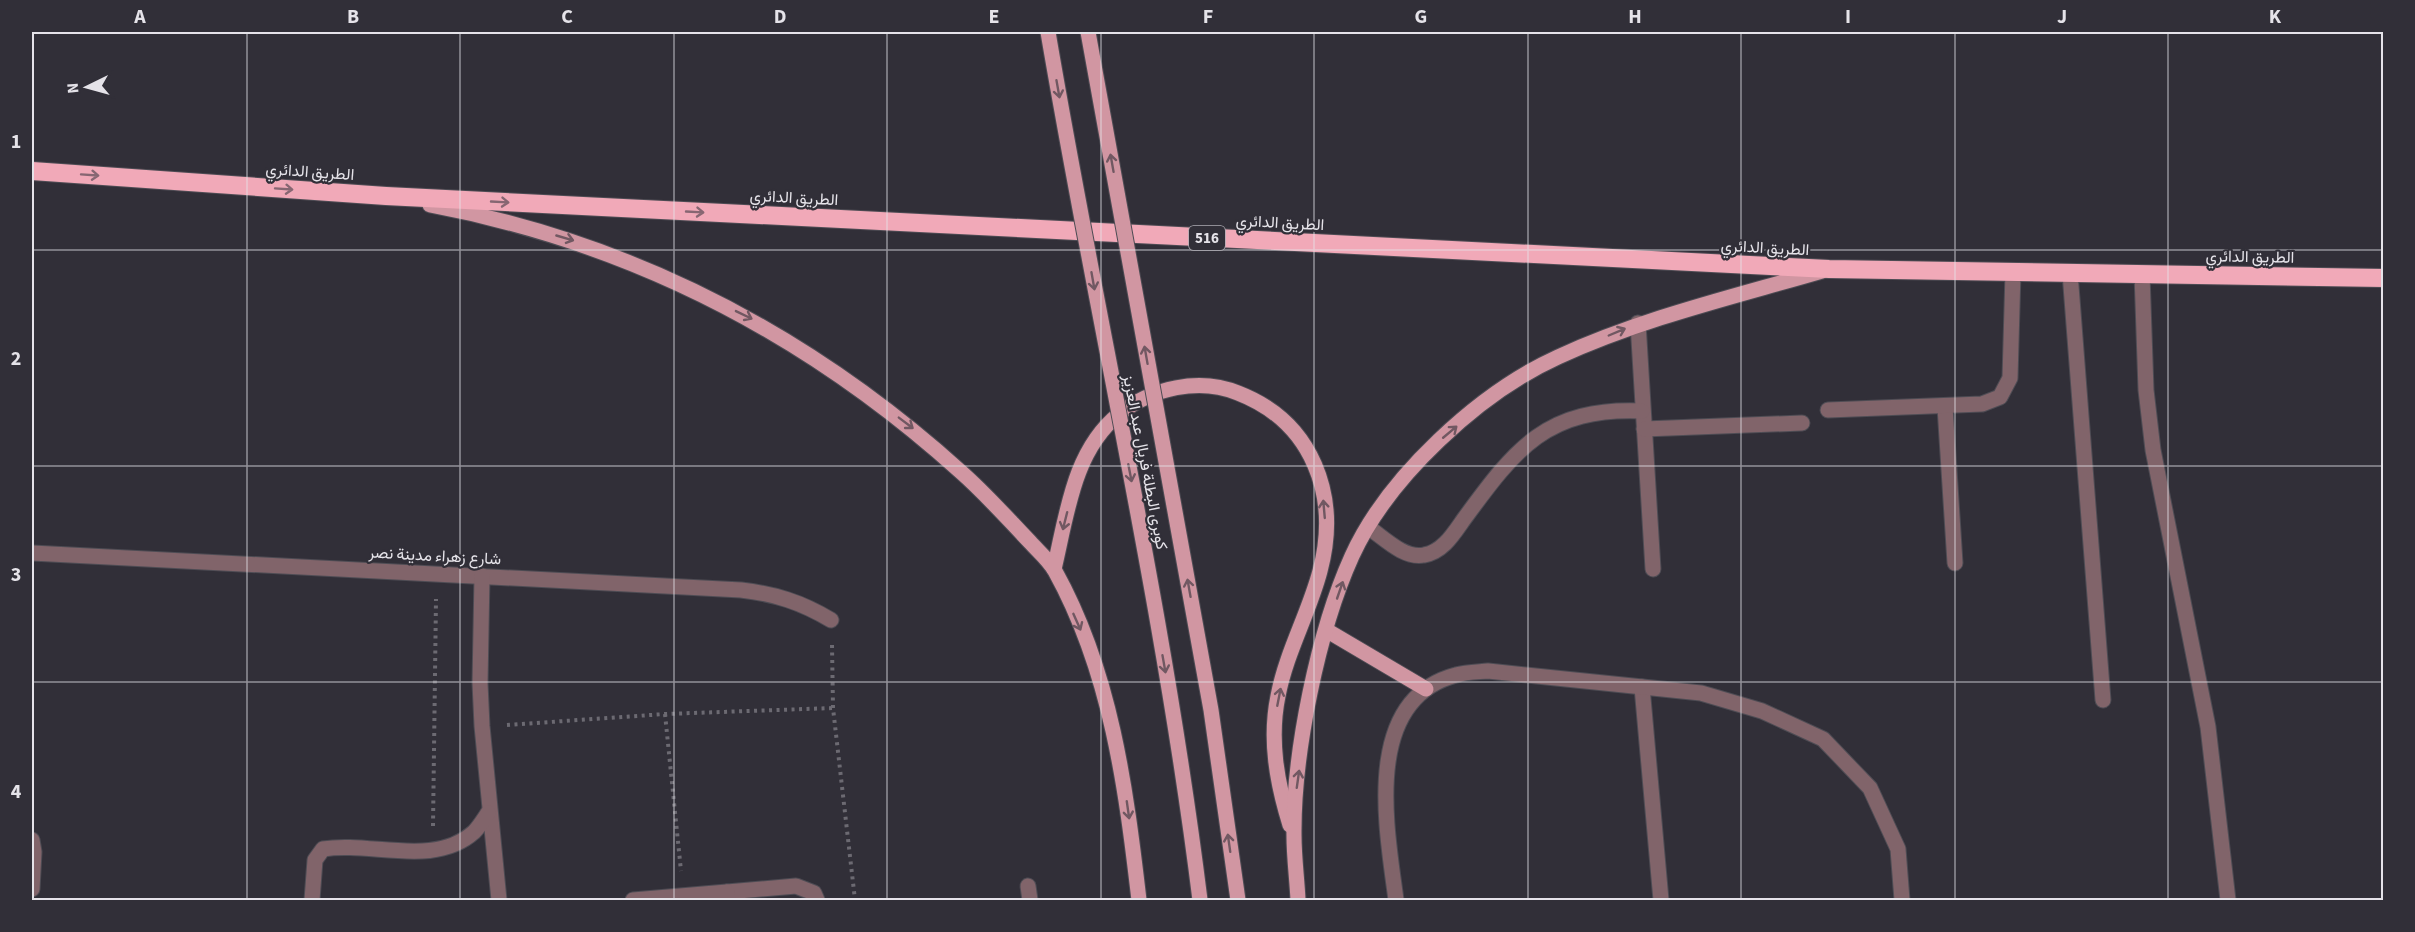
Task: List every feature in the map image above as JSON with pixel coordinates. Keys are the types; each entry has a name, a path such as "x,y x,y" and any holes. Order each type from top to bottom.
{"highway":[{"name":"الطريق الدائري","path":"32,171 386,196 1829,269 2384,278"}],"main road":[{"name":"كوبرى البطلة فريال عبد العزيز","path":"1048,32 1146,556 1175,726 1200,900"},
{"name":"كوبرى البطلة فريال عبد العزيز","path":"1088,32 1211,710 1238,900"},
{"path":"386,196 482,214 576,241 666,276 754,320 837,372 915,431 988,496 1054,569 1102,687 1118,747 1140,900"},
{"path":"1298,900 1294,836 1302,746 1312,687 1326,630 1352,557 1368,527 1391,494 1439,441 1495,395 1556,358 1638,323 1829,269"},
{"path":"1054,569 1075,481 1087,450 1107,424 1133,403 1164,390 1196,385 1229,389 1250,397 1260,401 1286,420 1307,446 1319,476 1325,507 1326,539 1320,571 1278,694 1274,729 1275,763 1281,797 1294,836"},
{"path":"1326,630 1426,689"}],"street":[{"path":"1828,410 1945,407 1991,402 2006,389 2010,378 2013,272"},
{"path":"2070,273 2103,700"},
{"path":"2142,274 2146,390 2153,450 2208,727 2228,900"},
{"path":"1638,323 1653,569"},
{"path":"1945,407 1955,563"},
{"path":"1368,527 1406,553 1415,556 1434,553 1454,533 1502,468 1538,436 1559,424 1586,414 1614,410 1642,411"},
{"path":"1644,429 1802,423"},
{"name":"شارع زهراء مدينة نصر","path":"32,553 436,573 773,593 803,604 831,620"},
{"path":"482,576 480,683 482,726 488,813 499,900"},
{"path":"1396,900 1385,814 1387,756 1400,718 1426,689 1455,675 1488,671 1701,693 1762,711 1823,740 1870,788 1898,849 1902,900"},
{"path":"1642,687 1661,900"},
{"path":"312,900 315,860 323,849 432,850 455,844 474,832 488,813"},
{"path":"32,840 34,852 32,889"},
{"path":"633,900 683,896 728,896 796,886 814,893 818,900"}],"path":[{"path":"432,850 436,573"},
{"path":"831,620 833,708 855,900"},
{"path":"482,726 665,714 833,708"},
{"path":"665,714 683,896"}]}
